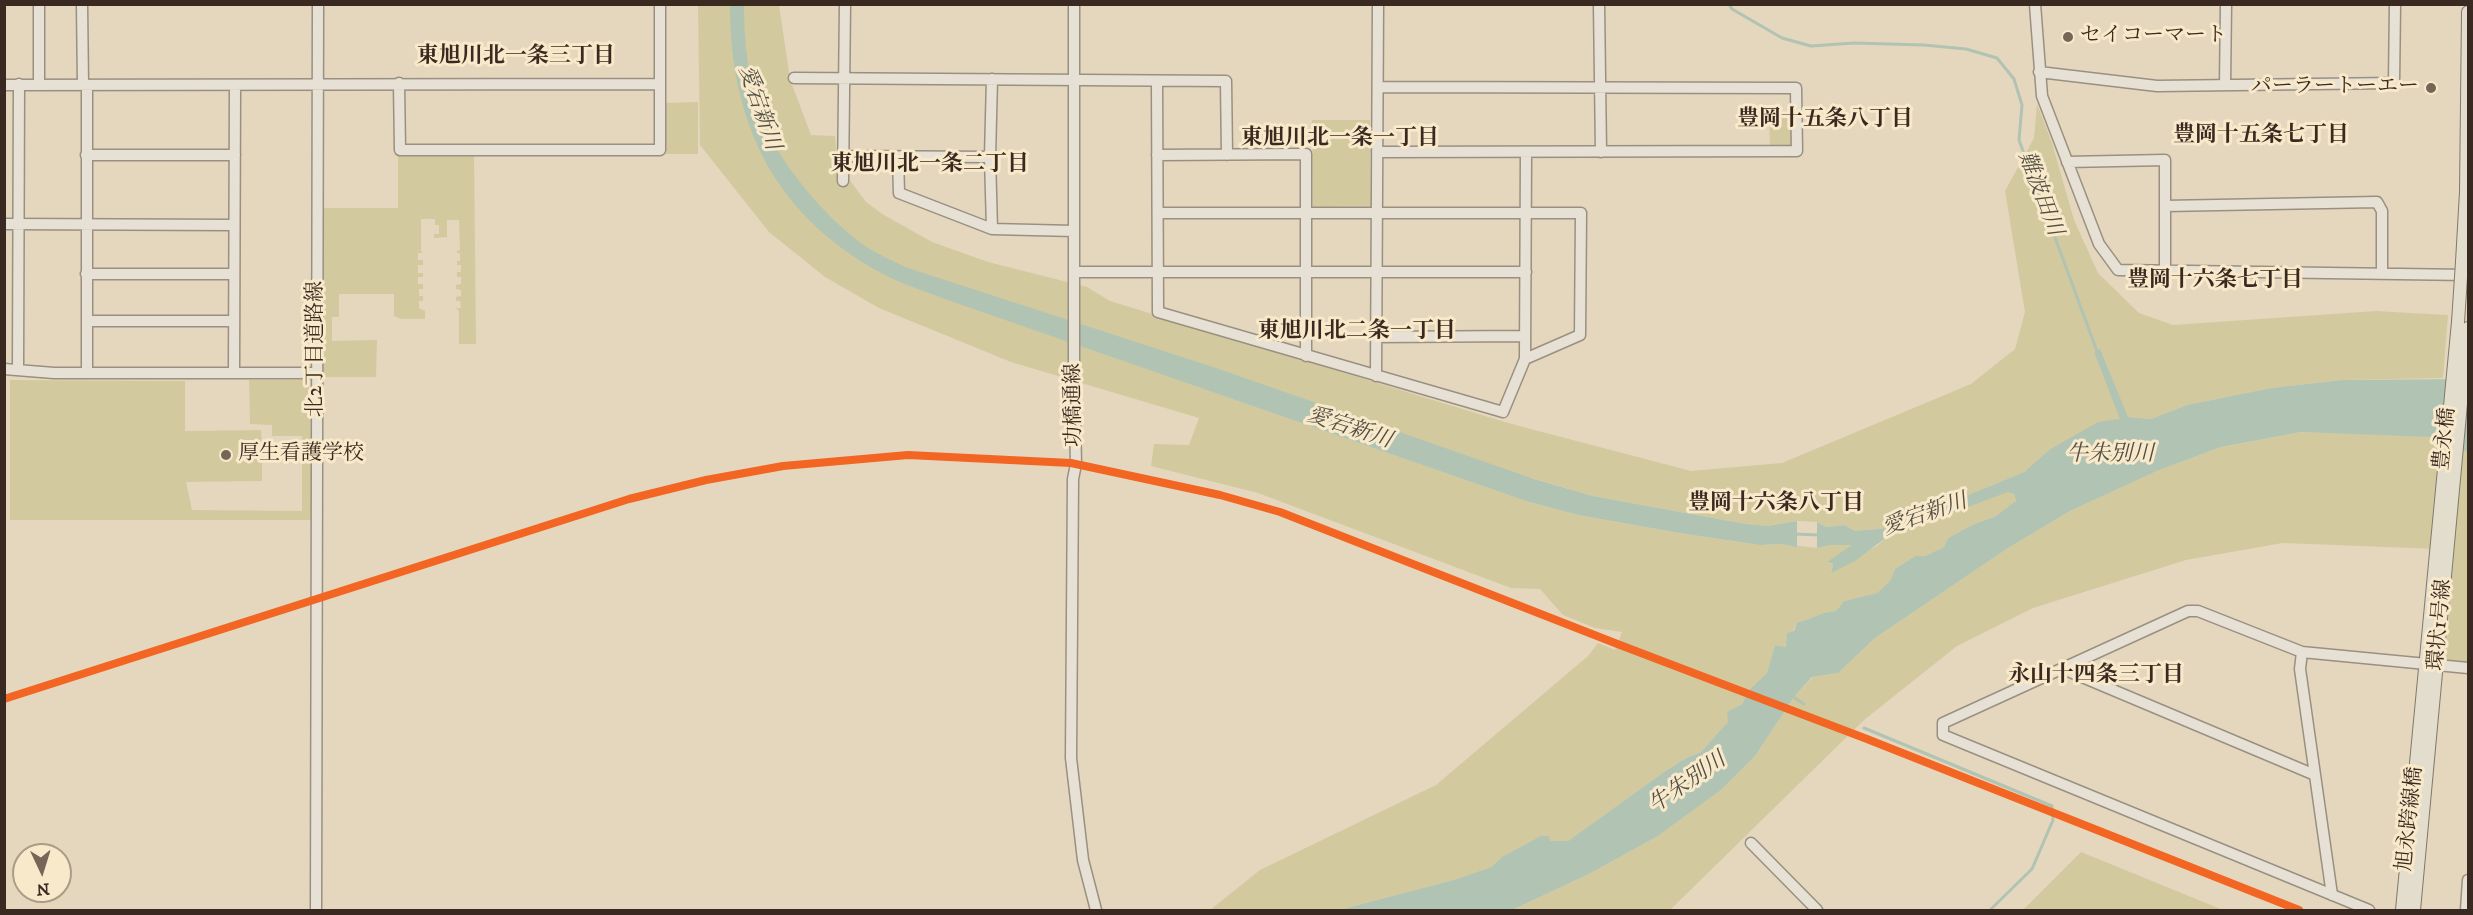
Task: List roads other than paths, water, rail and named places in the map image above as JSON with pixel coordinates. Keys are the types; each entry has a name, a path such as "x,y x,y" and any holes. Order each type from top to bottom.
{"main road":[{"path":"2462,328 2469,12"},
{"name":"豊永橋","path":"2445,517 2462,328"},
{"name":"環状1号線","path":"2426,730 2445,517"},
{"name":"旭永跨線橋","path":"2402,910 2426,730"},
{"name":"旭永跨線橋","path":"2414,910 2426,730"}],"street":[{"path":"39,4 39,85"},
{"path":"82,4 86,155 87,373"},
{"name":"北2丁目道路線","path":"316,910 318,4"},
{"path":"399,83 400,150 660,150 660,4"},
{"path":"843,181 844,4"},
{"name":"功橋通線","path":"1074,4 1076,464 1073,479 1071,758 1083,860 1096,910"},
{"path":"1376,376 1378,4"},
{"path":"1599,4 1601,152"},
{"path":"2036,4 2042,96 2099,244 2118,270 2469,275"},
{"path":"2225,85 2226,4"},
{"path":"2039,72 2157,86 2394,83 2395,4"},
{"path":"794,78 1226,81 1227,155"},
{"path":"992,79 990,157 992,229"},
{"path":"1157,81 1158,312 1503,412 1526,359 1526,153"},
{"path":"18,369 19,84"},
{"path":"4,85 660,84"},
{"path":"234,372 235,85"},
{"path":"1377,152 1797,151 1796,88 1378,87"},
{"path":"1157,155 1306,154 1306,356"},
{"path":"86,155 235,156"},
{"path":"844,156 990,157"},
{"path":"898,157 899,193 992,229 1074,231"},
{"path":"2067,162 2165,160 2165,271"},
{"path":"2165,206 2378,202 2382,211 2382,274"},
{"path":"1158,213 1581,213 1580,335 1526,359"},
{"path":"4,224 234,225"},
{"path":"1074,272 1526,272"},
{"path":"86,274 234,274"},
{"path":"87,321 234,321"},
{"path":"1376,337 1525,336"},
{"path":"4,369 54,373 317,372"},
{"path":"2369,910 1943,735 1943,723 2188,611 2198,611 2302,652 2469,668"},
{"path":"2302,652 2300,669 2332,895"},
{"path":"2063,669 2315,775"},
{"path":"1751,843 1817,910"},
{"path":"2466,910 2469,880"}],"water":[{"path":"730,5 744,5 746,48 753,90 762,118 780,154 806,190 837,223 868,248 882,256 905,267 1216,368 1534,479 1593,496 1746,524 1768,526 1797,521 1797,547 1782,544 1760,545 1679,533 1578,515 1526,501 890,278 845,251 814,224 787,195 766,162 750,127 739,89 732,48"},
{"name":"牛朱別川","path":"2100,349 2128,417 2151,419 2187,405 2271,388 2343,380 2468,379 2468,452 2431,437 2301,432 2221,447 2157,471 2070,511 2008,548 1875,638 1838,673 1812,677 1794,697 1755,756 1721,790 1658,836 1589,874 1512,910 1339,910 1457,879 1491,867 1502,857 1541,836 1549,836 1550,841 1568,841 1664,772 1686,758 1701,752 1728,722 1727,712 1742,704 1749,690 1767,673 1775,645 1786,647 1787,633 1794,631 1797,622 1836,611 1844,601 1877,593 1890,581 1895,569 1915,556 1925,556 1944,547 1948,538 1972,525 1996,516 2016,501 2014,494 2008,492 1887,537 1855,561 1831,573 1833,564 1827,562 1852,545 1817,548 1817,522 1826,527 1845,525 1855,531 1888,528 2024,472 2049,450 2098,422 2120,419 2094,352"}],"waterway":[{"name":"難波田川","path":"1729,4 1732,9 1782,38 1811,46 1854,43 1924,45 1966,49 1997,58 2014,79 2022,105 2019,140 2098,354"},
{"name":"愛宕新川","path":"1795,534 1819,535"},
{"path":"1790,695 1804,704"},
{"path":"1864,728 2052,806 2053,820 2032,869 1990,910"}],"place":[{"name":"セイコーマート","path":"2068,37"},
{"name":"パーラートーエー","path":"2431,88"},
{"name":"厚生看護学校","path":"226,455"}],"district":[{"name":"東旭川北一条三丁目","path":"516,57"},
{"name":"豊岡十五条八丁目","path":"1825,120"},
{"name":"豊岡十五条七丁目","path":"2261,136"},
{"name":"東旭川北一条一丁目","path":"1340,139"},
{"name":"東旭川北一条二丁目","path":"930,165"},
{"name":"豊岡十六条七丁目","path":"2215,281"},
{"name":"東旭川北二条一丁目","path":"1357,332"},
{"name":"豊岡十六条八丁目","path":"1776,504"},
{"name":"永山十四条三丁目","path":"2096,676"}]}
